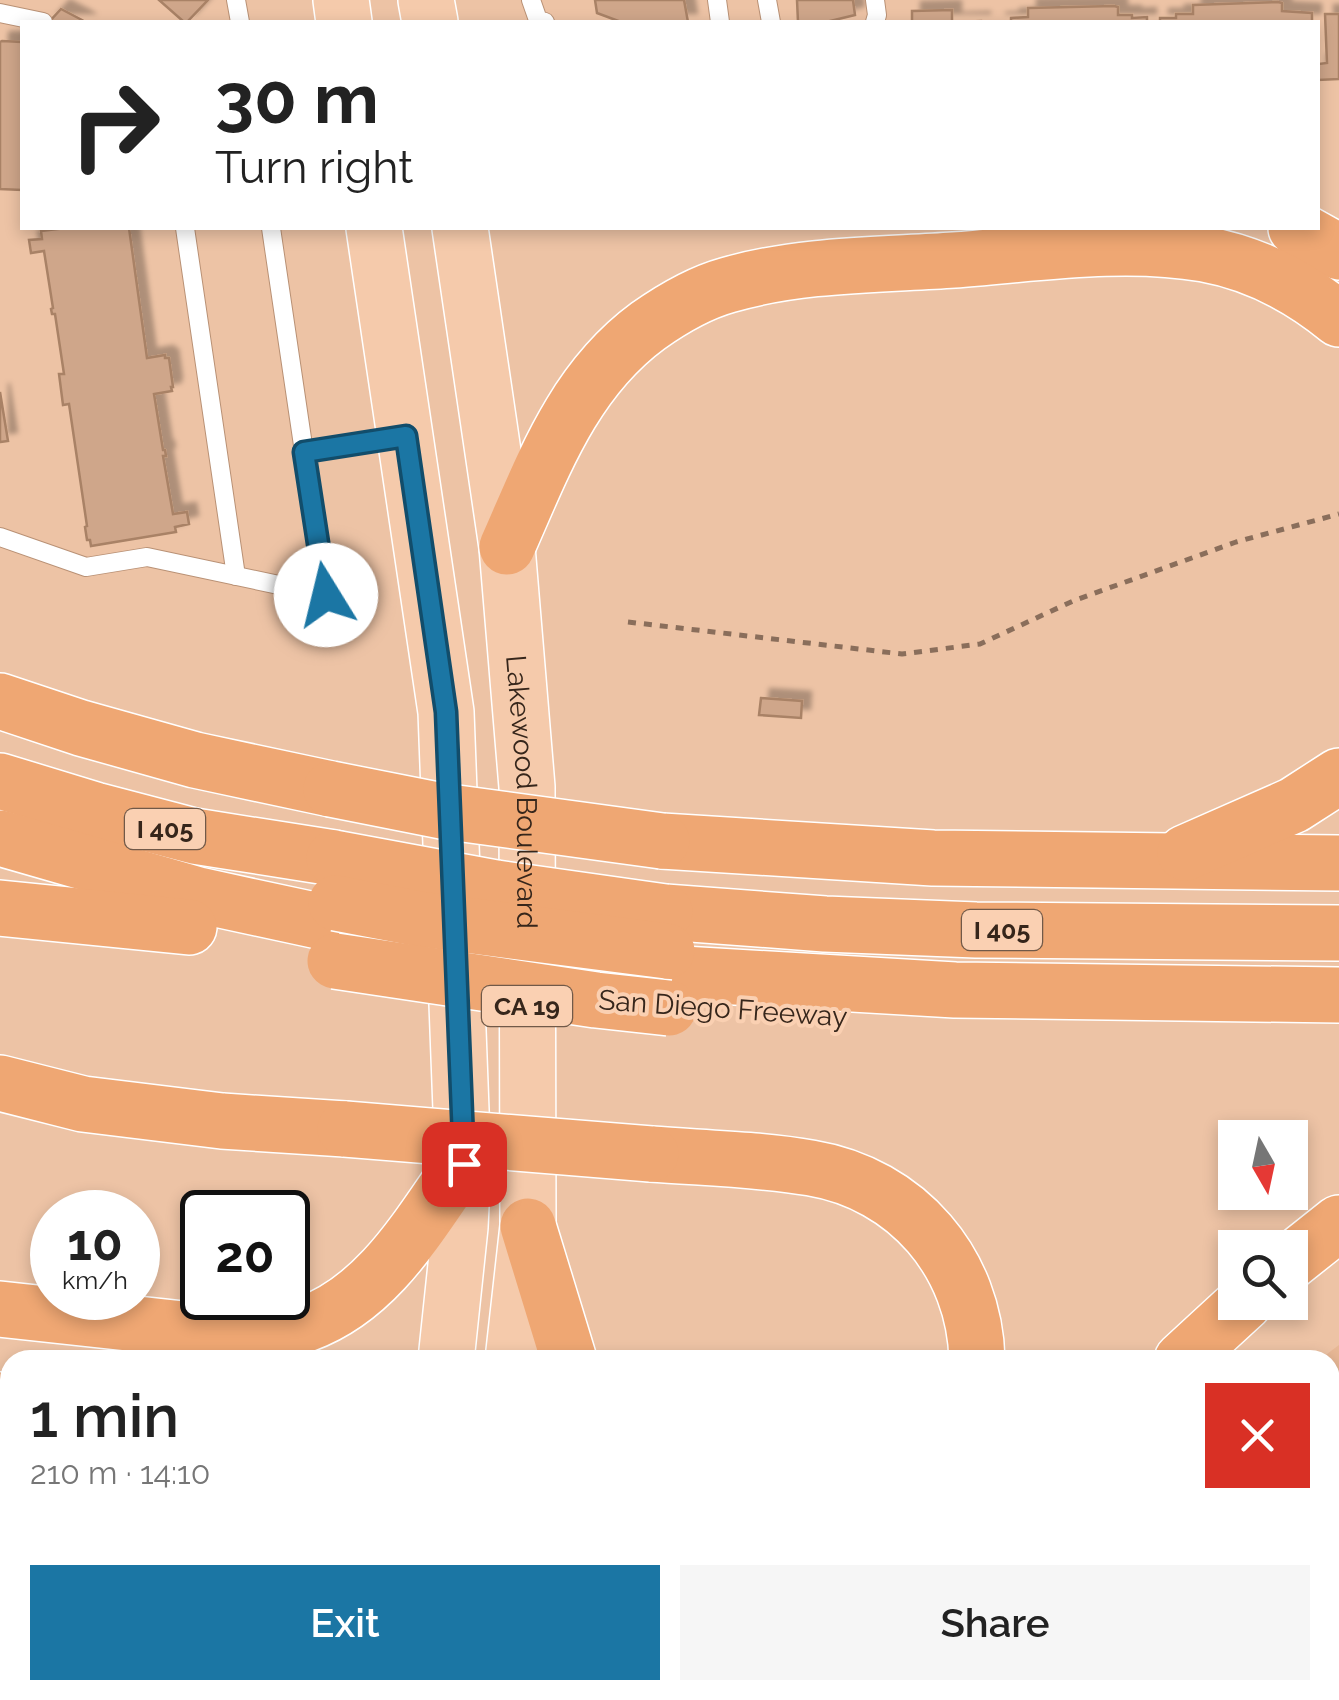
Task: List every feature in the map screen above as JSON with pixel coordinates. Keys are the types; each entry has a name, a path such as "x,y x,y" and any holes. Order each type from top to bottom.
{"highway":[{"path":"1300,230 1339,252"},
{"path":"507,547 549,453 586,386 645,328 692,298 726,285 794,271 1141,249 1204,254 1250,267 1300,290 1339,319"},
{"path":"0,701 195,760 331,790 442,811 662,842 933,858 1339,863"},
{"path":"1168,860 1294,805 1339,776"},
{"name":"San Diego Freeway","path":"0,781 194,836 336,912 596,1000 667,961 825,924 976,930 1339,933"},
{"path":"0,817 336,912"},
{"path":"0,838 198,895 336,912"},
{"name":"San Diego Freeway","path":"0,875 190,927 336,912 496,888 667,961 955,1022 1339,1030"},
{"path":"0,908 190,927"},
{"path":"667,961 1339,972"},
{"path":"667,961 956,990 1339,995"},
{"path":"0,1084 82,1104 222,1121 814,1168 880,1193 906,1210 930,1234 951,1260 968,1302 977,1350"},
{"path":"0,1309 228,1334 264,1333 305,1325 338,1309 368,1287 393,1261 464,1164"},
{"path":"1308,1248 1339,1223"},
{"path":"528,1226 567,1350"},
{"path":"1193,1350 1225,1320"}],"main road":[{"name":"CA 19","path":"374,230 446,712 464,1164 447,1350"},
{"name":"Lakewood Boulevard","path":"460,230 507,547 527,787 528,1226 515,1350"}],"lane":[{"path":"0,5 1,13 34,20"},
{"path":"185,230 236,576"},
{"path":"0,537 86,567 147,557 326,595 271,230"},
{"path":"304,452 406,436"}],"path":[{"path":"628,622 902,654 980,644 1073,601 1236,542 1339,514"}],"building":[{"path":"159,0 208,0 189,20 182,20"},
{"path":"595,0 684,0 688,20 616,20 597,13"},
{"path":"797,0 853,0 855,15 834,20 798,20"},
{"path":"1278,2 1282,3 1282,11 1312,13 1312,20 1160,20 1176,18 1176,14 1193,14 1193,5"},
{"path":"1114,6 1118,7 1118,15 1147,20 1011,20 1028,17 1028,8"},
{"path":"61,9 82,20 51,20"},
{"path":"952,10 952,20 912,20 912,11"},
{"path":"1325,14 1339,14 1339,79 1320,80 1320,64 1327,63"},
{"path":"0,42 20,42 20,190 0,189"},
{"path":"129,230 147,358 169,358 172,391 154,394 173,514 187,512 189,524 175,527 176,532 91,546 87,540 69,404 63,405 59,374 64,374 44,251 31,253 29,240 42,239 41,231"},
{"path":"0,392 8,441 0,442"},
{"path":"761,698 802,701 801,718 759,715"}],"route":[{"path":"326,595 304,452 406,436 446,712 464,1164"}]}
